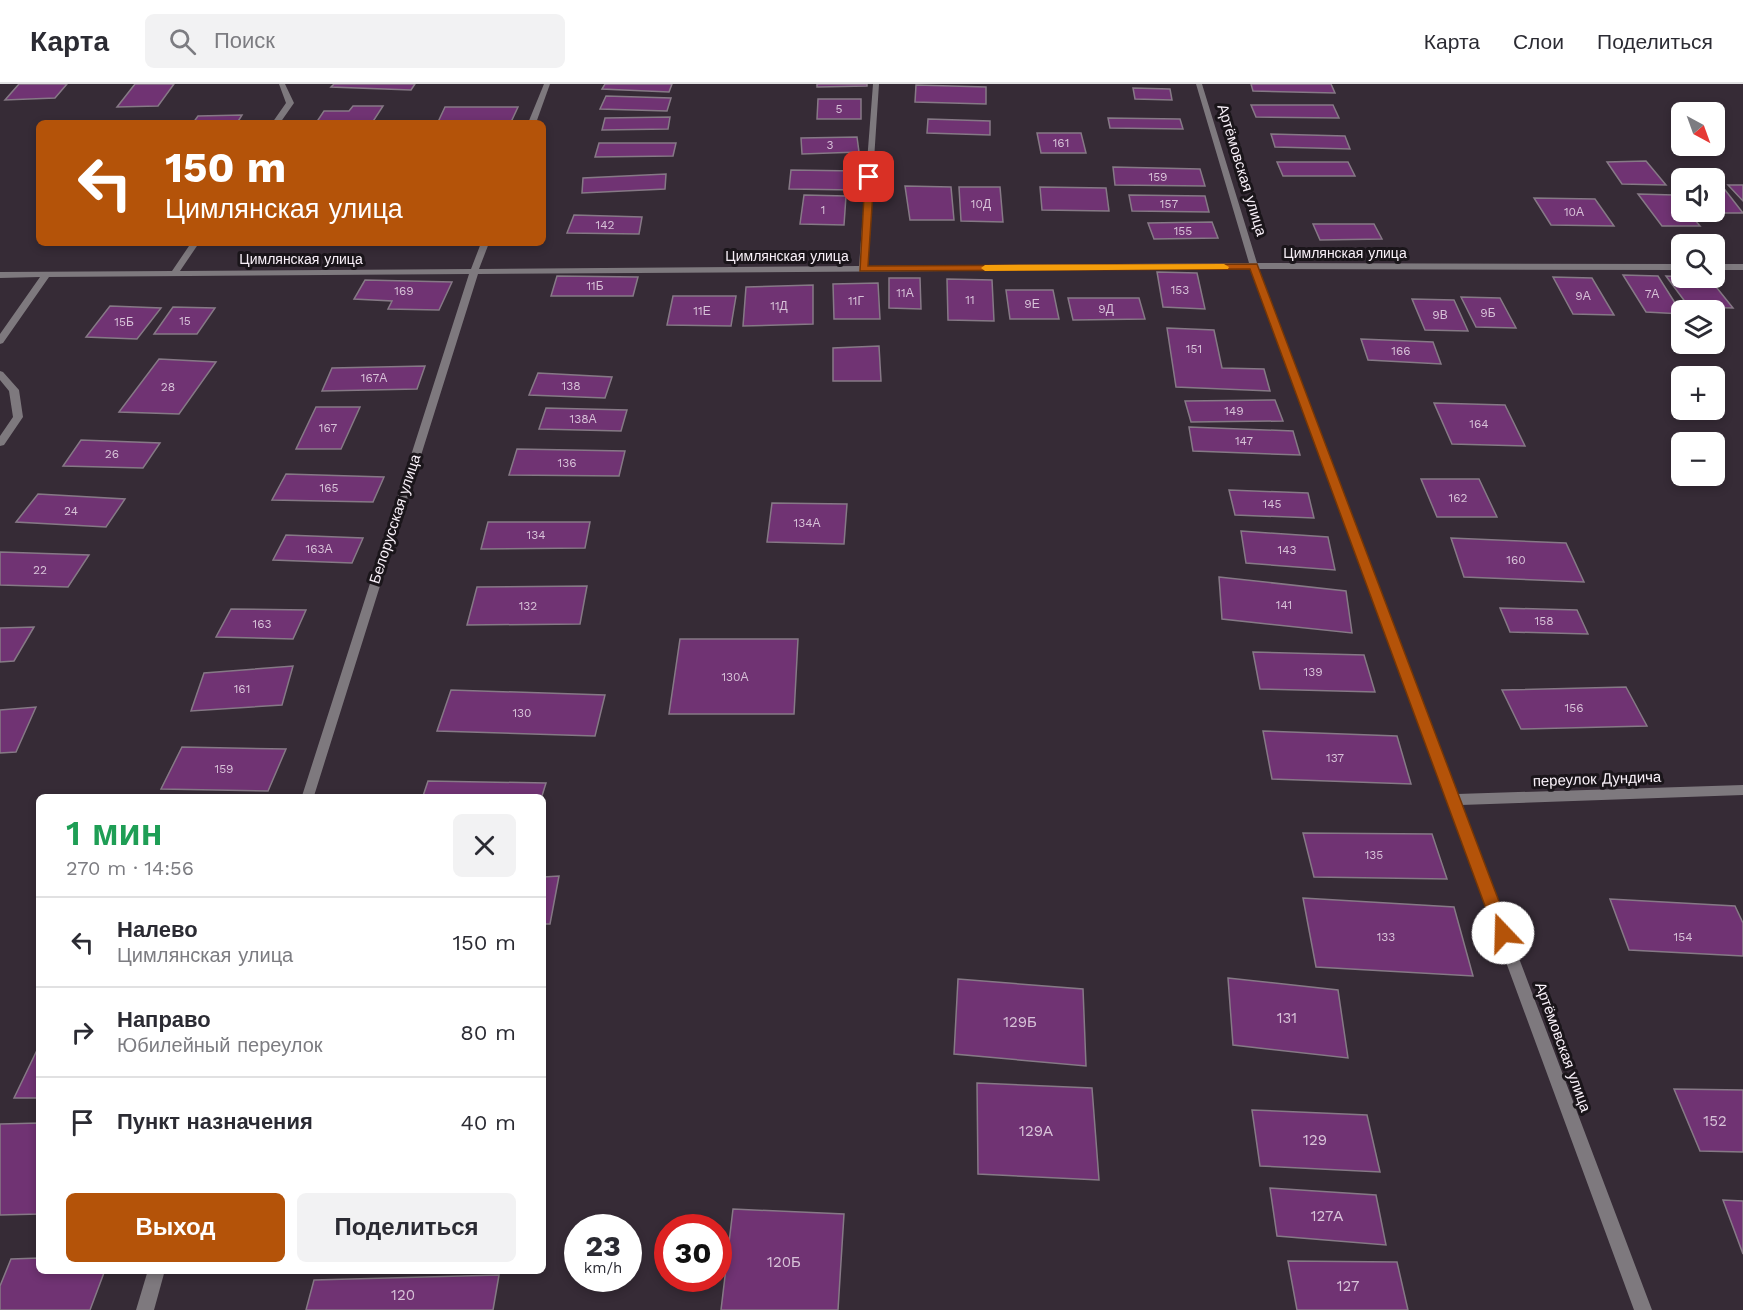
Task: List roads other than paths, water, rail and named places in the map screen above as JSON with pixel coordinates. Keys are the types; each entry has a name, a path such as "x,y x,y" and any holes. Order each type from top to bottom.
{"street":[{"path":"278,120 290,103 282,84"},
{"path":"533,120 548,84"},
{"path":"863,269 876,84"},
{"name":"Артёмовская улица","path":"1199,84 1254,266 1643,1310"},
{"path":"174,274 193,246"},
{"name":"Белорусская улица","path":"309,794 484,246"},
{"name":"Цимлянская улица","path":"0,275 1254,266 1671,267"},
{"path":"1725,267 1743,267"},
{"path":"0,341 46,275"},
{"path":"0,374 14,390 18,417 0,443"},
{"name":"переулок Дундича","path":"1453,800 1743,790"},
{"path":"145,1310 156,1274"}]}
